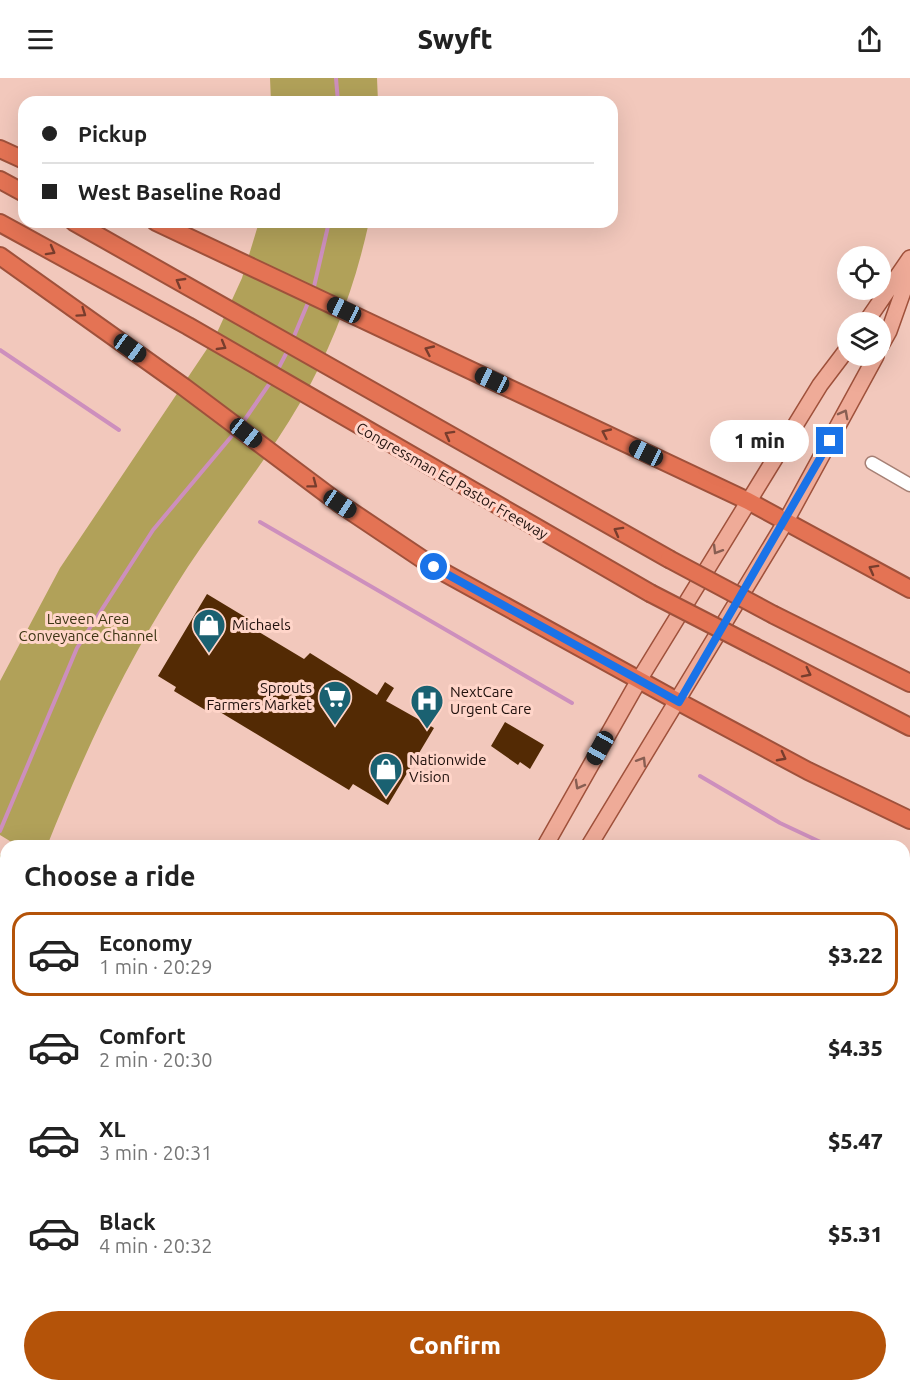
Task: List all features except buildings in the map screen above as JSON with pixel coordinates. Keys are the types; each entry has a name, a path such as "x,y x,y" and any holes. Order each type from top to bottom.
{"highway":[{"path":"0,149 18,157"},
{"path":"0,180 18,190"},
{"name":"Congressman Ed Pastor Freeway","path":"0,223 251,363 650,593 910,727"},
{"path":"85,228 669,559 910,683"},
{"path":"169,228 748,501 910,589"},
{"path":"0,256 267,448 340,504 434,567 808,771 910,820"}],"main road":[{"path":"873,312 910,258"},
{"path":"891,325 910,272"},
{"path":"548,840 639,680 820,385 837,363"},
{"path":"593,840 679,702 786,521 871,366"}],"street":[{"path":"872,463 910,485"}],"green space":[{"path":"270,78 377,78 378,96 271,96"},
{"name":"Laveen Area Conveyance Channel","path":"257,228 367,228 350,292 323,360 286,427 190,564 138,649 90,746 50,840 8,840 0,835 0,681 60,568 215,337 242,278"}],"waterway":[{"path":"336,78 338,96"},
{"path":"313,291 328,228"},
{"path":"292,341 310,298"},
{"path":"276,373 289,348"},
{"path":"0,350 119,430"},
{"path":"241,425 272,380"},
{"path":"0,831 77,648 153,530 236,431"},
{"path":"260,522 572,703"},
{"path":"700,776 780,823 816,840"}],"place":[{"name":"Michaels","path":"209,654"},
{"name":"Sprouts Farmers Market","path":"335,726"},
{"name":"NextCare Urgent Care","path":"427,730"},
{"name":"Nationwide Vision","path":"386,798"}],"route":[{"path":"434,567 679,702 786,521 830,441"}]}
